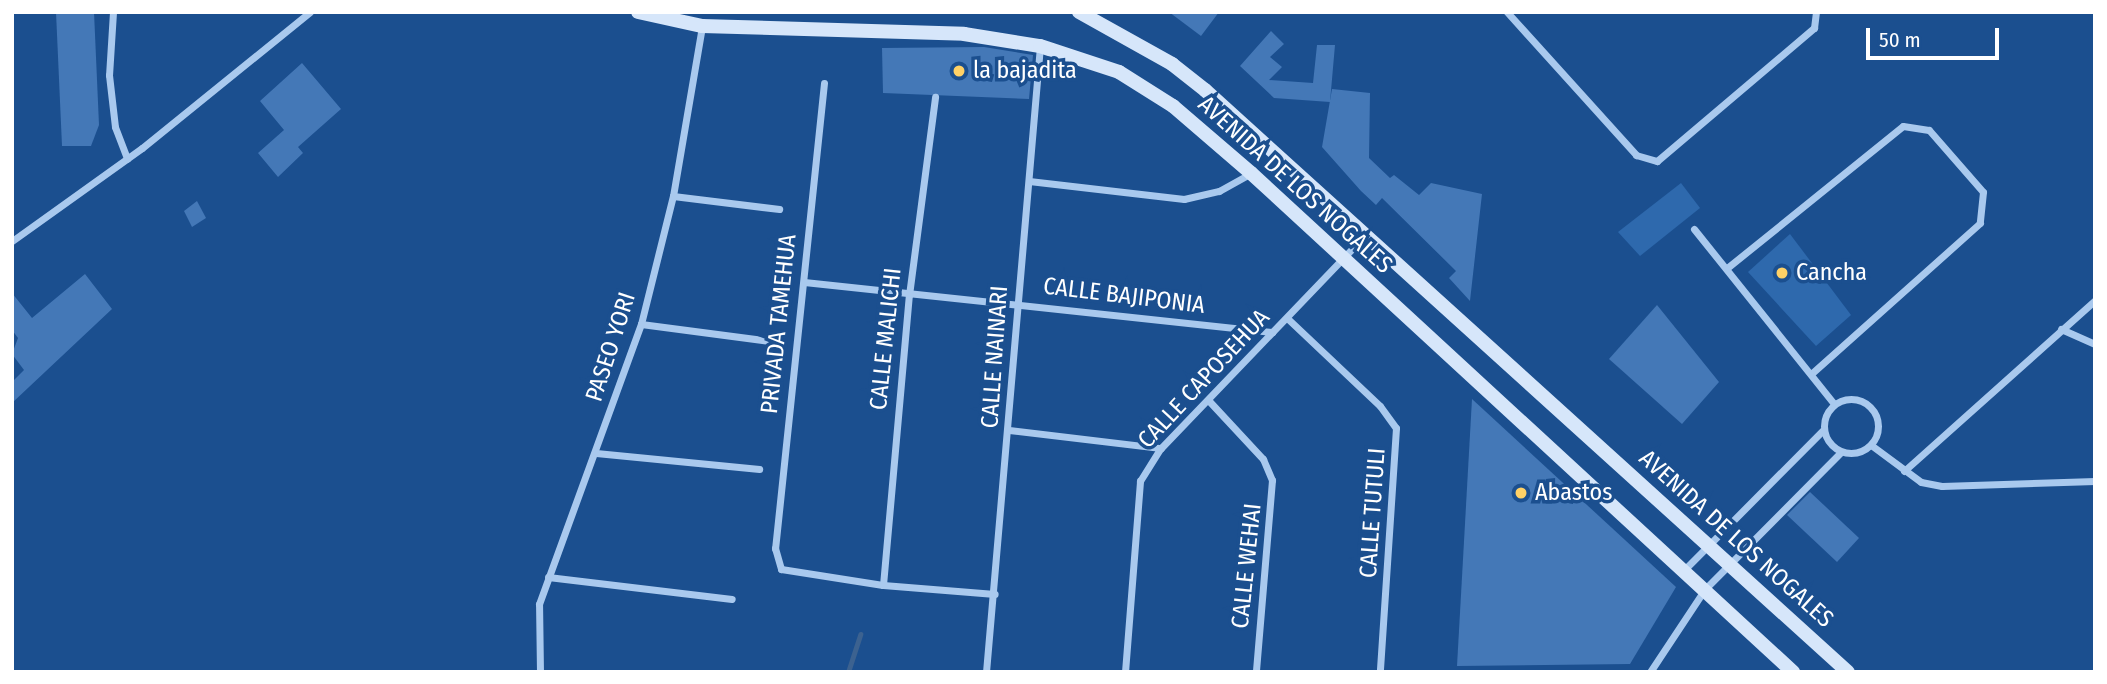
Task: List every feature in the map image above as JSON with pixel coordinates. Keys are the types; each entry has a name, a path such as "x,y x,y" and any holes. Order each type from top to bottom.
{"main road":[{"name":"AVENIDA DE LOS NOGALES","path":"638,12 702,26 924,31 1040,46 1119,72 1144,86 1251,173 1685,569 1793,672"},
{"name":"AVENIDA DE LOS NOGALES","path":"1079,12 1101,18 1172,64 1205,90 1848,672"}],"street":[{"path":"113,12 109,75 115,127 127,159"},
{"path":"12,241 127,159 310,12"},
{"path":"1507,12 1636,156 1657,161 1814,28 1816,12"},
{"name":"PASEO YORI","path":"540,672 537,631 548,577 642,324 673,197 702,26"},
{"name":"CALLE NAINARI","path":"986,672 995,594 1040,46"},
{"name":"PRIVADA TAMEHUA","path":"824,83 775,548 781,569 883,585"},
{"name":"CALLE MALICHI","path":"883,585 909,295 935,97"},
{"path":"1727,268 1903,126 1929,130 1983,192 1980,223 1812,373"},
{"path":"1029,181 1184,199 1219,191 1251,173"},
{"path":"673,197 779,209"},
{"path":"1694,229 1812,373 1834,404"},
{"name":"CALLE CAPOSEHUA","path":"1125,672 1140,481 1161,448 1210,402 1364,235"},
{"name":"CALLE BAJIPONIA","path":"804,282 1272,332"},
{"path":"1904,471 2095,300"},
{"name":"CALLE TUTULI","path":"1287,318 1380,406 1396,428 1380,672"},
{"path":"642,324 770,341"},
{"path":"2061,329 2095,344"},
{"path":"1650,672 1705,589 1841,452 1862,451 1871,444 1878,433 1871,407 1860,400 1834,404"},
{"name":"CALLE WEHAI","path":"1210,402 1263,460 1272,480 1256,672"},
{"path":"1685,569 1823,430 1834,404"},
{"path":"1009,430 1161,448"},
{"path":"1823,430 1841,452"},
{"path":"1871,444 1904,471 1942,486 2095,481"},
{"path":"596,453 759,469"},
{"path":"548,577 732,598"},
{"path":"883,585 995,594"}],"shaded area":[{"path":"1681,183 1700,208 1640,256 1618,232"},
{"path":"1790,234 1851,315 1816,346 1748,272"}],"building":[{"path":"56,12 94,12 99,125 91,146 62,146"},
{"path":"1169,12 1219,12 1201,36"},
{"path":"1271,31 1284,44 1270,57 1282,67 1269,80 1313,83 1317,45 1335,45 1330,102 1274,98 1240,66"},
{"name":"la bajadita","path":"984,47 1033,55 1029,99 883,93 882,48"},
{"path":"302,63 341,109 298,147 303,153 278,177 258,153 284,130 260,101"},
{"path":"1332,89 1370,93 1369,158 1390,178 1394,175 1419,195 1431,183 1482,194 1470,301 1449,278 1456,271 1382,198 1376,205 1322,147"},
{"path":"197,201 206,218 192,227 184,211"},
{"path":"85,274 112,309 12,403 12,382 24,370 12,354 18,338 12,330 12,293 32,318"},
{"path":"1657,305 1719,382 1682,424 1609,359"},
{"name":"Abastos","path":"1472,399 1676,587 1630,664 1457,666"},
{"path":"1810,492 1859,538 1837,562 1787,515"}],"waterway":[{"path":"848,672 860,634"}],"place":[{"name":"la bajadita","path":"959,71"},
{"name":"Cancha","path":"1782,273"},
{"name":"Abastos","path":"1521,493"}]}
